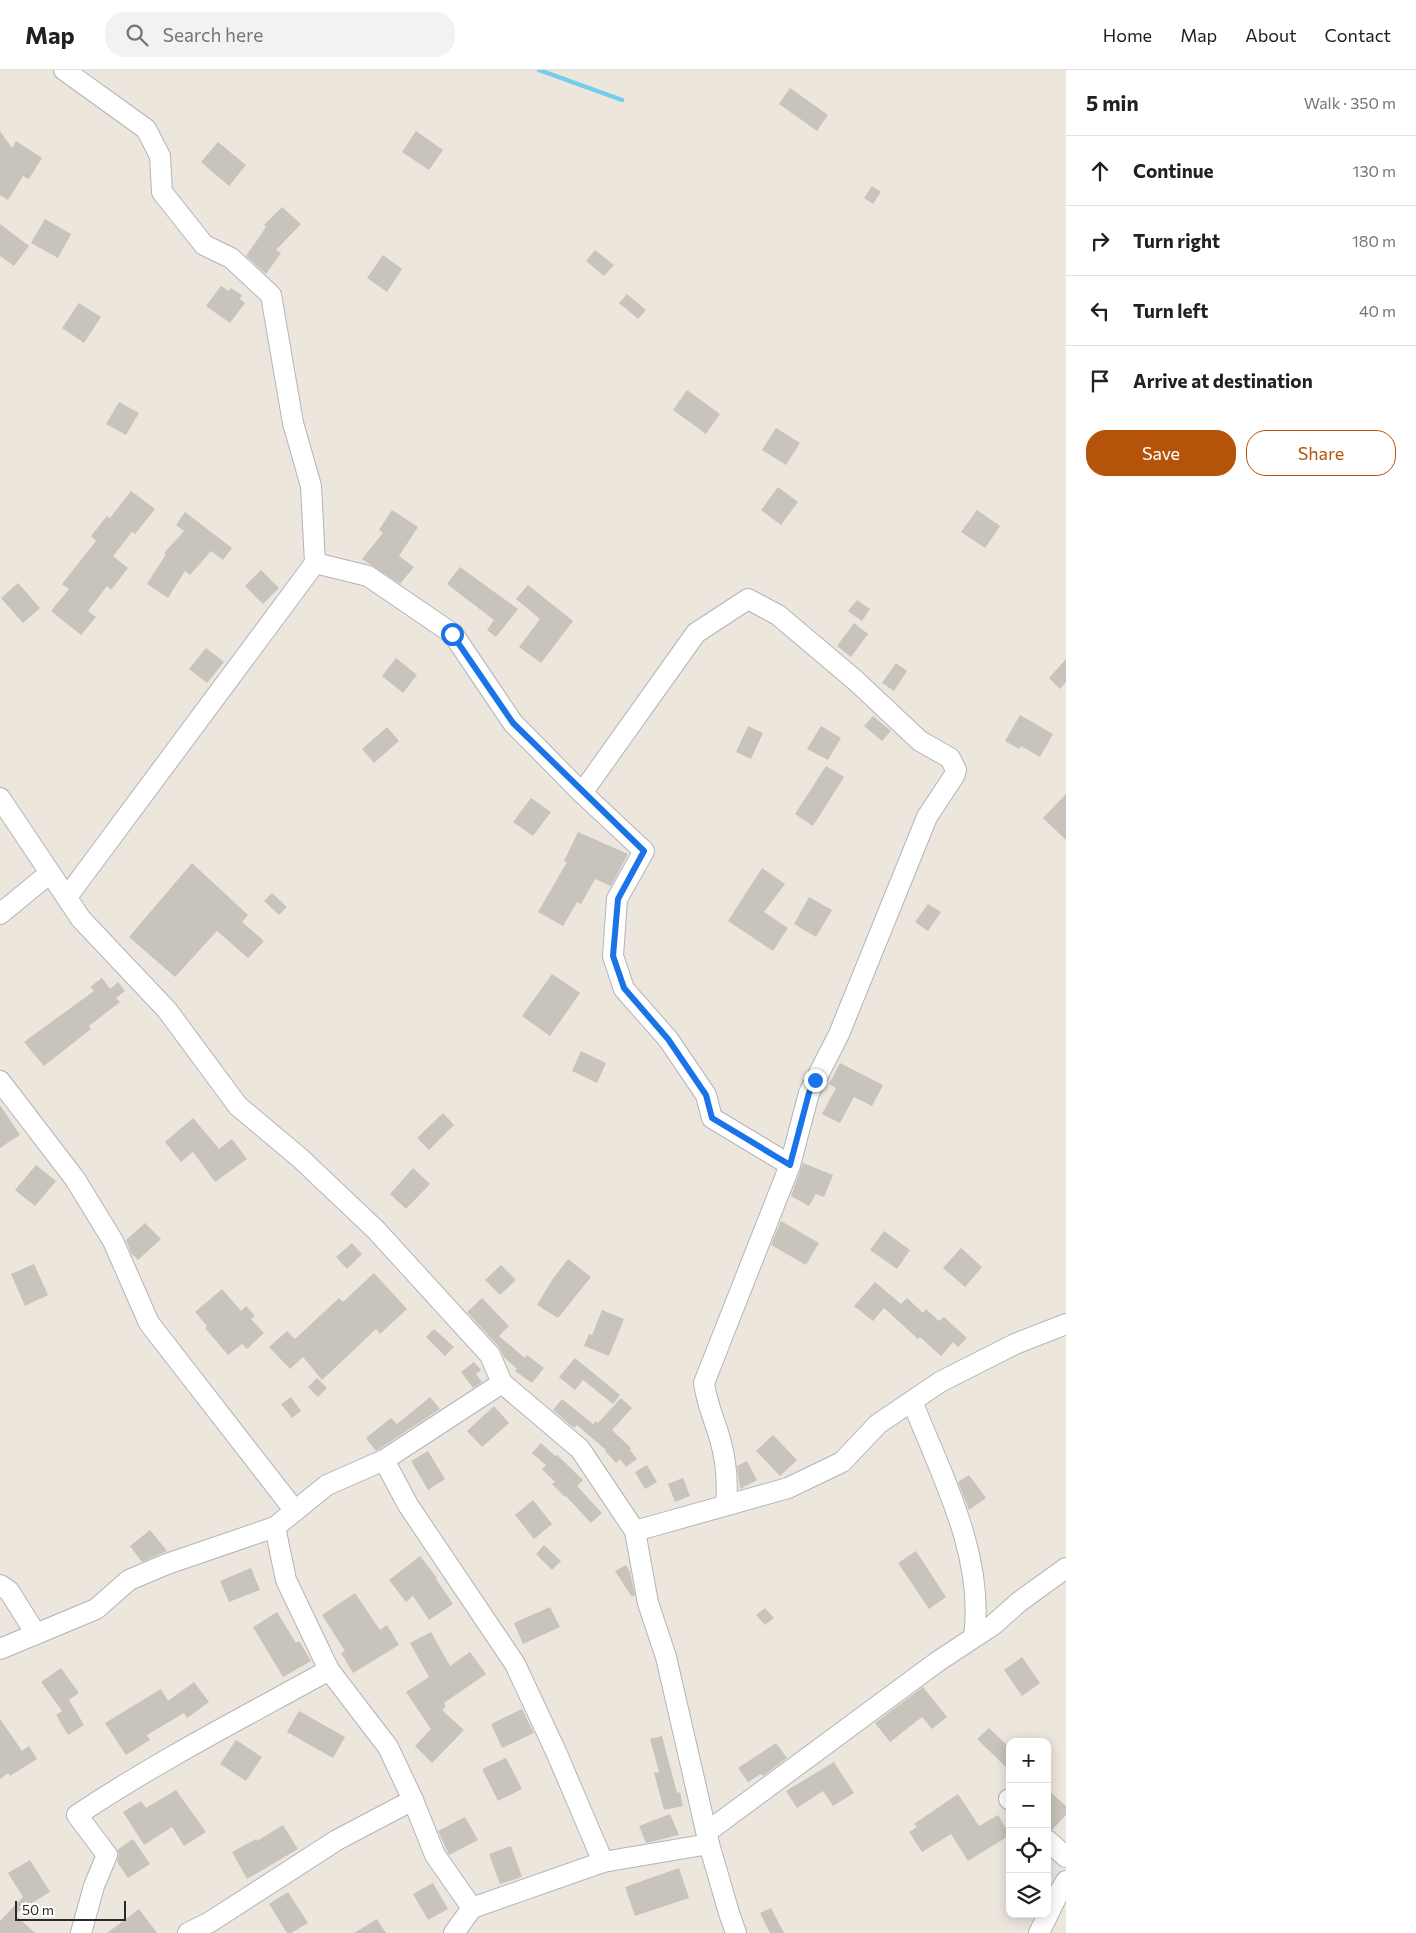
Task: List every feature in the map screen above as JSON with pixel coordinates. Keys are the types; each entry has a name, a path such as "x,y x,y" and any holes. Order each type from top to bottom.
{"street":[{"path":"64,70 146,129 160,156 162,192 204,245 231,258 272,294 293,423 312,486 315,563 67,898"},
{"path":"315,563 368,576 452,634 513,723 582,793 644,851 618,899 613,956 624,988 668,1039 706,1095 712,1118 790,1165"},
{"path":"582,793 696,633 748,599 778,615 856,680 920,741 950,758 956,770 927,818 839,1034 809,1093 790,1165 704,1383 706,1402 720,1440 727,1486 726,1505"},
{"path":"0,798 81,919 167,1010 238,1106 300,1158 376,1230 490,1355 502,1383 580,1449 635,1531 648,1603 666,1657 708,1838 736,1933"},
{"path":"0,914 50,873"},
{"path":"0,1082 75,1179 113,1241 149,1324 295,1511"},
{"path":"635,1531 788,1488 842,1462 878,1424 940,1382 1015,1344 1066,1324"},
{"path":"0,1649 96,1609 129,1580 167,1564 275,1527 327,1485 384,1460 502,1383"},
{"path":"912,1401 967,1543 977,1616 974,1636"},
{"path":"384,1460 408,1505 515,1664 604,1862"},
{"path":"275,1527 286,1580 329,1670 388,1748 413,1800 435,1855 472,1908"},
{"path":"454,1933 472,1908 604,1862 708,1838 912,1680 974,1636 993,1625 1019,1602 1066,1568"},
{"path":"0,1585 9,1591 36,1634"},
{"path":"81,1933 94,1886 107,1854 77,1815 148,1770 329,1670"},
{"path":"188,1933 210,1922 337,1840 413,1800"},
{"path":"1051,1844 1066,1857"},
{"path":"1039,1933 1066,1881"}],"building":[{"path":"790,88 828,115 817,131 779,104"},
{"path":"0,131 12,148 16,141 42,158 29,179 23,176 8,200 0,195"},
{"path":"416,131 443,150 429,170 402,152"},
{"path":"218,142 246,165 229,186 201,162"},
{"path":"872,186 881,192 873,204 864,198"},
{"path":"282,207 301,224 276,250 281,253 266,274 246,256 266,227 264,225"},
{"path":"45,219 71,234 58,258 31,243"},
{"path":"0,224 29,246 14,266 0,256"},
{"path":"595,250 614,265 604,276 586,261"},
{"path":"383,255 402,269 387,292 367,278"},
{"path":"221,286 229,291 231,288 242,295 240,299 245,303 230,323 206,306"},
{"path":"627,294 646,310 638,319 619,303"},
{"path":"79,303 101,317 84,343 62,328"},
{"path":"687,390 720,414 706,434 673,410"},
{"path":"119,402 139,413 126,435 106,424"},
{"path":"776,428 800,443 786,465 762,450"},
{"path":"778,487 798,502 781,525 761,510"},
{"path":"131,491 155,509 135,534 132,532 113,556 128,568 111,590 107,586 88,611 96,617 81,635 51,611 69,589 62,584 96,541 91,536 107,516 110,518"},
{"path":"392,510 418,527 399,556 414,567 400,584 362,559 383,533 379,530"},
{"path":"977,510 1000,526 985,548 961,532"},
{"path":"185,512 232,548 223,560 211,551 190,575 185,571 168,598 147,584 166,554 164,553 184,531 176,525"},
{"path":"460,567 518,609 496,637 487,630 494,620 447,584"},
{"path":"261,570 279,588 263,604 245,586"},
{"path":"18,583 40,608 23,623 1,598"},
{"path":"528,585 573,621 541,663 519,647 540,619 516,599"},
{"path":"857,600 870,609 862,621 848,611"},
{"path":"854,623 868,634 851,657 837,646"},
{"path":"206,648 224,662 207,683 189,669"},
{"path":"396,658 417,675 403,693 382,676"},
{"path":"1066,659 1066,682 1060,689 1049,678"},
{"path":"896,663 907,671 894,691 882,683"},
{"path":"1020,715 1053,734 1040,757 1021,746 1019,749 1005,741"},
{"path":"873,716 891,731 882,741 864,726"},
{"path":"748,726 763,733 751,759 736,752"},
{"path":"821,726 841,738 828,760 807,749"},
{"path":"387,727 399,741 374,763 362,749"},
{"path":"826,766 844,777 813,826 795,814"},
{"path":"1066,794 1066,840 1043,818"},
{"path":"531,798 551,812 533,836 513,822"},
{"path":"578,832 628,854 611,886 595,879 581,904 577,902 563,926 538,912 567,862 564,861"},
{"path":"192,863 248,915 242,922 264,941 248,958 217,931 175,977 129,937"},
{"path":"762,868 785,884 764,912 788,928 773,951 728,921"},
{"path":"272,893 287,907 279,915 264,901"},
{"path":"809,897 832,910 816,937 794,924"},
{"path":"928,904 941,912 928,931 915,922"},
{"path":"552,974 580,993 550,1036 522,1016"},
{"path":"102,978 110,989 118,982 125,991 116,998 120,1002 89,1026 91,1029 44,1066 24,1042 94,991 90,987"},
{"path":"581,1051 606,1063 597,1083 572,1071"},
{"path":"840,1063 883,1085 872,1106 854,1097 840,1123 822,1114 836,1088 829,1084"},
{"path":"0,1105 20,1135 0,1148"},
{"path":"443,1113 454,1125 429,1150 417,1138"},
{"path":"193,1118 219,1149 232,1139 247,1159 215,1182 193,1152 181,1162 165,1142"},
{"path":"803,1163 833,1175 824,1197 816,1194 809,1206 791,1196"},
{"path":"36,1165 56,1181 35,1206 15,1190"},
{"path":"413,1168 430,1184 406,1209 390,1194"},
{"path":"781,1221 819,1243 806,1265 771,1245"},
{"path":"145,1223 161,1239 138,1260 131,1253 126,1240"},
{"path":"884,1231 910,1250 897,1269 870,1250"},
{"path":"352,1243 362,1254 347,1269 336,1257"},
{"path":"961,1248 982,1267 965,1287 943,1268"},
{"path":"568,1259 591,1277 558,1318 537,1305 552,1280"},
{"path":"34,1264 48,1295 25,1306 11,1274"},
{"path":"501,1265 516,1280 500,1295 485,1280"},
{"path":"374,1273 407,1309 380,1334 376,1329 322,1380 303,1357 290,1369 269,1347 287,1331 295,1339 339,1298 343,1302"},
{"path":"875,1282 901,1304 907,1298 923,1313 926,1309 939,1321 944,1317 967,1338 958,1347 953,1342 941,1356 920,1337 918,1339 884,1308 873,1321 854,1306"},
{"path":"222,1289 241,1311 246,1306 255,1316 251,1319 264,1333 247,1349 242,1344 228,1355 205,1328 207,1326 195,1312"},
{"path":"482,1298 509,1326 499,1336 525,1358 527,1355 544,1368 532,1383 515,1371 517,1369 504,1357 499,1347 467,1312"},
{"path":"602,1310 624,1319 609,1356 584,1346 589,1334 592,1335"},
{"path":"434,1329 454,1347 445,1356 426,1337"},
{"path":"575,1358 620,1395 613,1404 583,1380 575,1390 559,1377"},
{"path":"474,1362 481,1370 476,1374 482,1382 473,1388 461,1372"},
{"path":"317,1378 327,1388 318,1397 308,1387"},
{"path":"291,1397 301,1411 292,1418 281,1404"},
{"path":"430,1397 440,1409 376,1451 366,1438 391,1418 397,1424"},
{"path":"621,1398 632,1408 612,1430 631,1448 630,1450 637,1459 626,1467 620,1459 616,1463 606,1450 577,1425 574,1428 553,1410 562,1399 593,1424 596,1421 598,1423"},
{"path":"494,1406 509,1423 482,1447 467,1431"},
{"path":"773,1435 797,1460 780,1476 756,1451"},
{"path":"541,1443 555,1456 557,1455 583,1480 577,1486 602,1513 591,1523 552,1484 555,1482 542,1469 546,1465 532,1453"},
{"path":"428,1451 445,1479 428,1490 411,1461"},
{"path":"747,1461 757,1480 740,1489 737,1466"},
{"path":"647,1465 657,1482 645,1489 635,1472"},
{"path":"969,1475 986,1498 969,1510 958,1482"},
{"path":"683,1478 690,1496 675,1502 668,1484"},
{"path":"533,1500 552,1524 534,1539 515,1515"},
{"path":"150,1530 167,1551 142,1562 130,1546"},
{"path":"544,1545 561,1561 552,1570 536,1554"},
{"path":"916,1551 946,1597 929,1609 898,1563"},
{"path":"420,1556 437,1578 453,1604 429,1620 413,1596 406,1602 389,1580"},
{"path":"626,1565 630,1572 635,1595 632,1597 615,1571"},
{"path":"251,1568 260,1590 229,1602 220,1581"},
{"path":"355,1593 380,1630 387,1625 399,1645 353,1673 341,1653 345,1651 322,1615"},
{"path":"550,1607 560,1627 523,1644 514,1623"},
{"path":"765,1608 774,1618 765,1625 756,1615"},
{"path":"277,1612 296,1643 299,1641 311,1661 283,1677 253,1627"},
{"path":"431,1632 450,1666 470,1652 486,1674 444,1703 446,1707 442,1710 464,1730 432,1763 415,1746 431,1729 406,1692 429,1677 410,1643"},
{"path":"1022,1657 1040,1683 1022,1696 1004,1670"},
{"path":"61,1668 79,1693 69,1700 84,1725 68,1735 56,1715 62,1711 41,1682"},
{"path":"194,1682 209,1702 187,1718 184,1713 147,1735 150,1740 126,1755 105,1723 161,1689 168,1701"},
{"path":"923,1687 947,1717 932,1729 922,1717 890,1742 875,1723"},
{"path":"522,1709 534,1733 502,1748 491,1724"},
{"path":"299,1711 345,1737 333,1758 287,1732"},
{"path":"0,1719 22,1751 29,1746 37,1759 10,1776 8,1773 0,1779"},
{"path":"989,1728 1006,1744 1006,1767 977,1739"},
{"path":"662,1736 677,1793 680,1792 683,1806 664,1810 654,1773 659,1772 650,1739"},
{"path":"236,1740 262,1757 246,1781 220,1764"},
{"path":"776,1743 787,1758 763,1776 761,1774 748,1782 738,1768"},
{"path":"506,1758 522,1789 498,1801 482,1769"},
{"path":"834,1762 854,1793 833,1806 823,1791 797,1808 786,1791"},
{"path":"176,1790 206,1832 184,1846 172,1827 144,1845 123,1812 141,1801 146,1808"},
{"path":"1051,1793 1066,1806 1066,1815 1052,1830"},
{"path":"958,1794 979,1826 998,1815 1006,1828 1006,1837 968,1861 951,1834 922,1852 909,1832 917,1827 914,1824"},
{"path":"670,1814 679,1835 646,1843 639,1826"},
{"path":"465,1817 478,1840 449,1855 438,1831"},
{"path":"283,1825 298,1849 247,1879 232,1852 256,1839 257,1841"},
{"path":"133,1839 150,1864 128,1878 117,1862 119,1854 117,1850"},
{"path":"511,1846 522,1877 500,1884 489,1854"},
{"path":"30,1860 50,1892 14,1914 35,1933 0,1933 0,1921 23,1897 8,1873"},
{"path":"679,1868 689,1898 635,1916 625,1887"},
{"path":"433,1883 448,1909 428,1920 413,1894"},
{"path":"288,1892 308,1923 291,1933 287,1933 269,1904"},
{"path":"771,1908 784,1933 770,1933 760,1913"},
{"path":"139,1909 157,1933 107,1933"},
{"path":"377,1919 386,1933 354,1933"}],"waterway":[{"path":"539,70 622,100"}],"route":[{"path":"452,634 513,723 582,793 644,851 618,899 613,956 624,988 668,1039 706,1095 712,1118 790,1165 809,1093 815,1080"}]}
